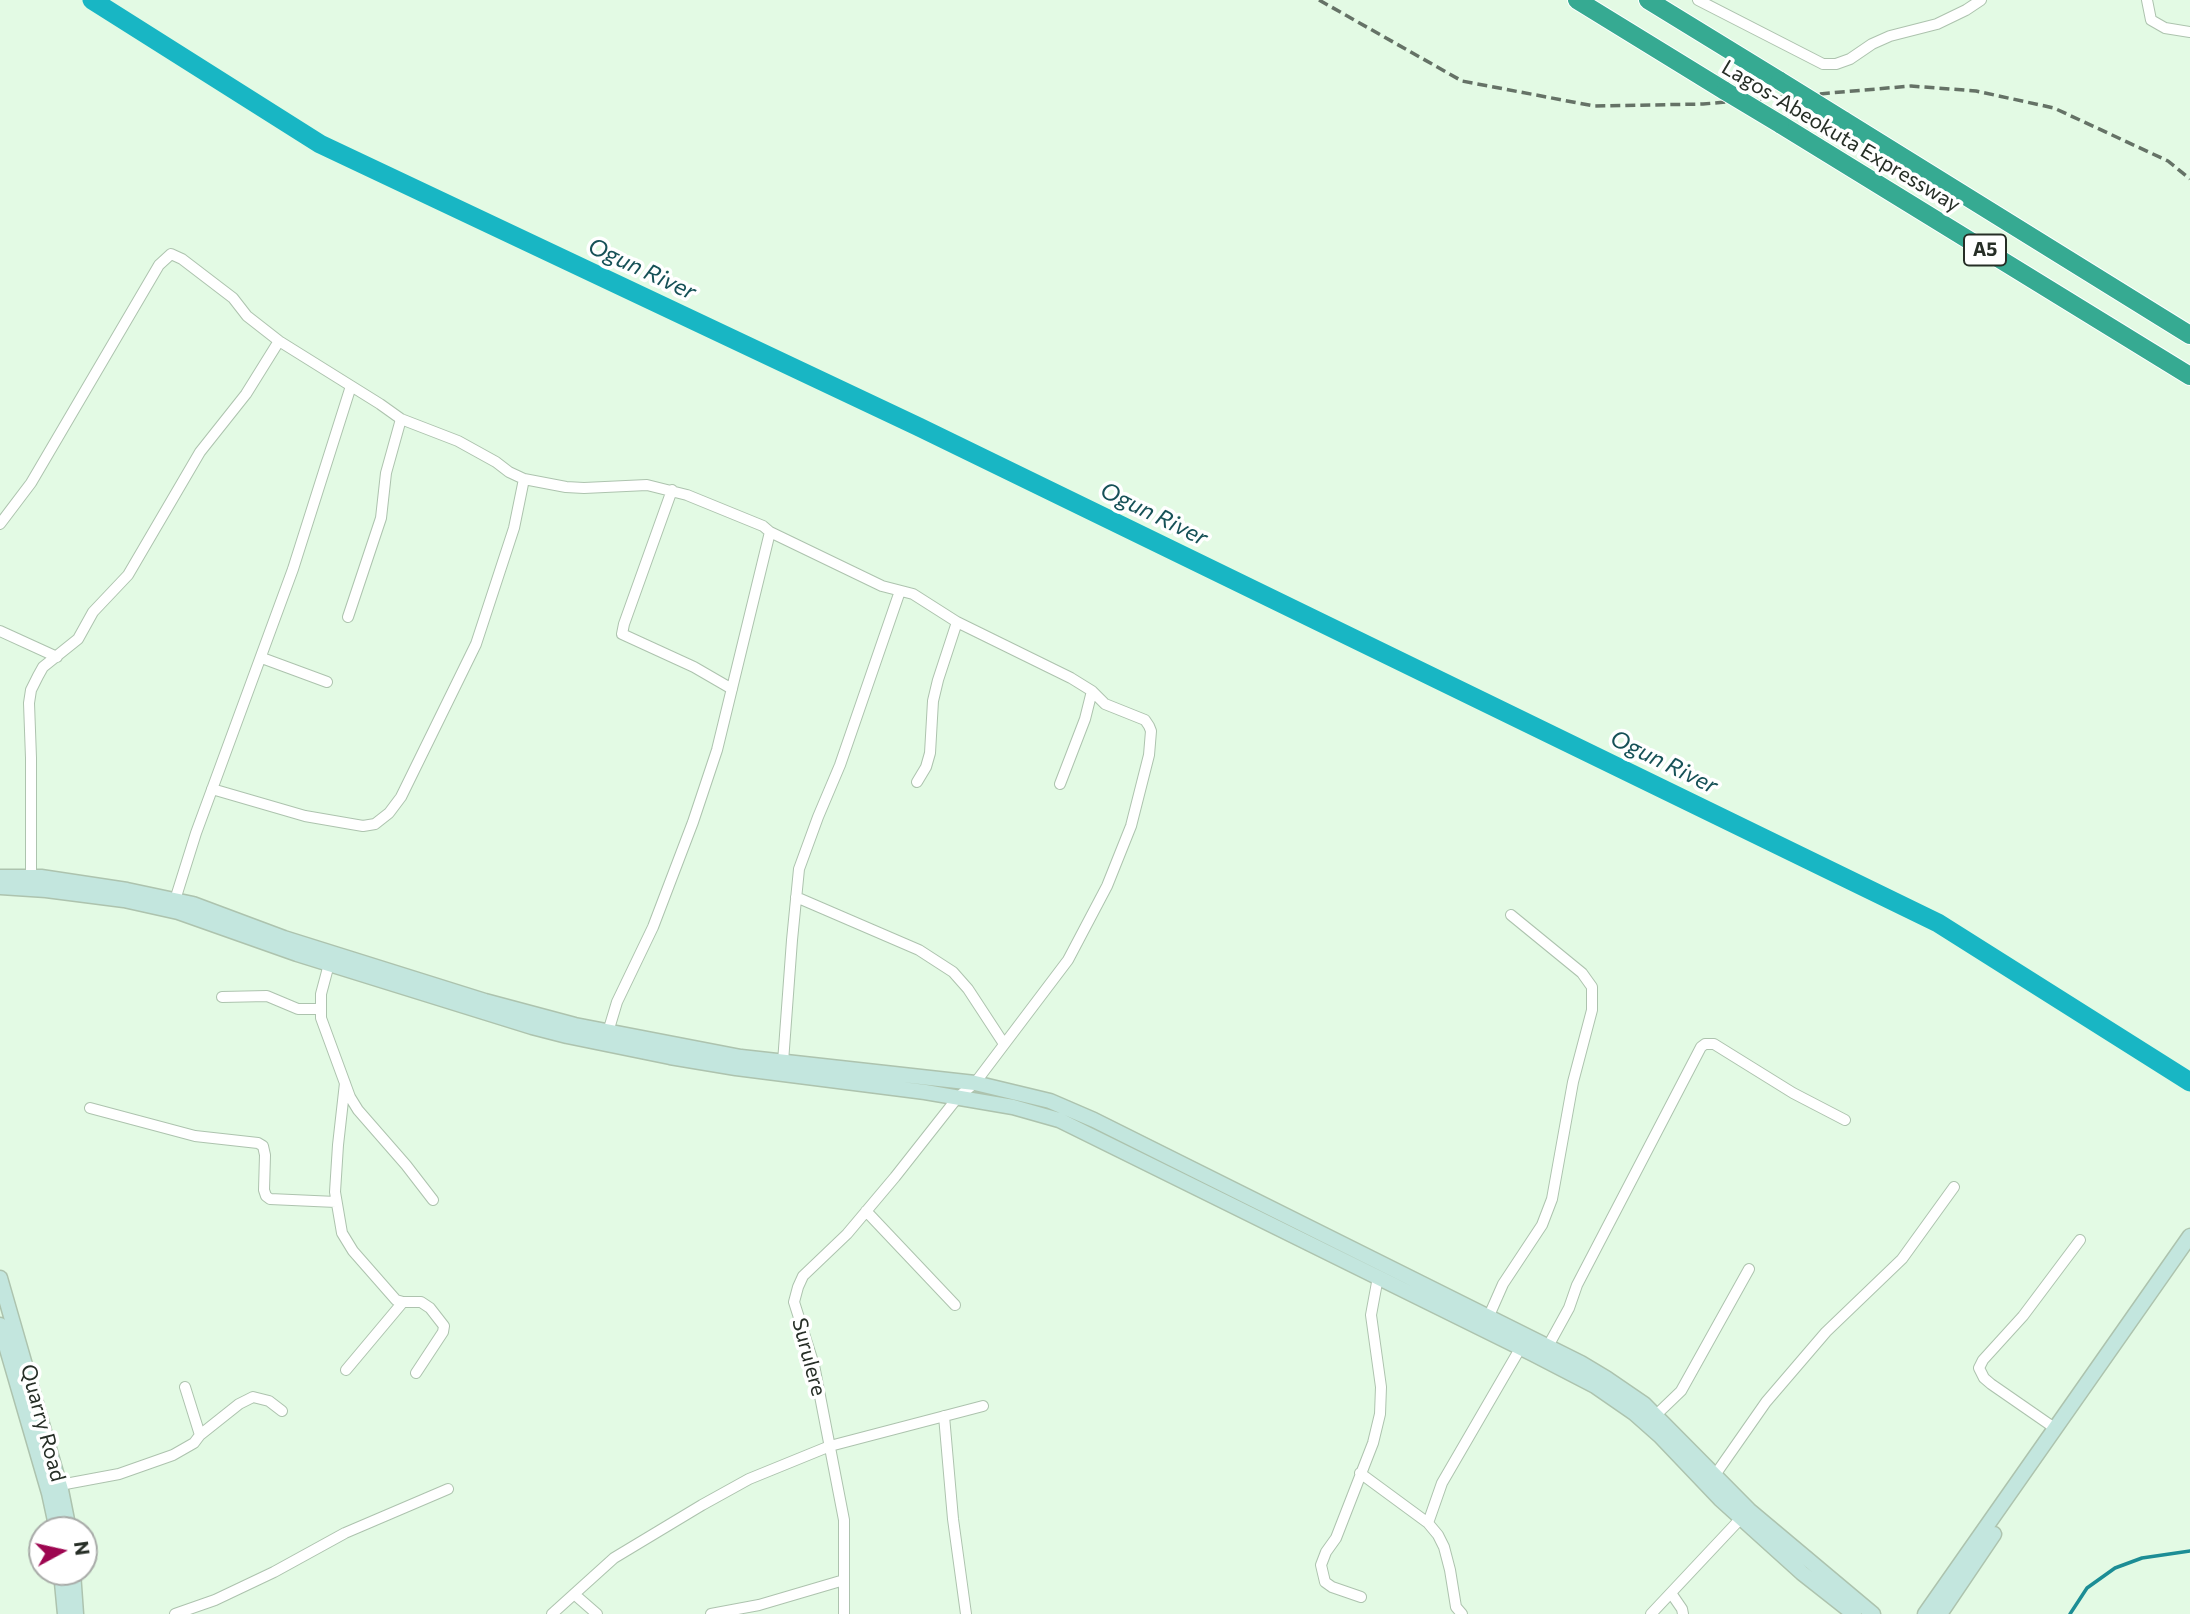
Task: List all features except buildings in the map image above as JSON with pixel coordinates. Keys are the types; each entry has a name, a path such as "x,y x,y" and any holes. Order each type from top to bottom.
{"highway":[{"name":"Lagos-Abeokuta Expressway","path":"1577,0 2190,376"},
{"name":"Lagos-Abeokuta Expressway","path":"1648,0 2190,335"}],"main road":[{"path":"0,877 31,877 127,890 193,904 284,938 485,1001 575,1026 741,1057 975,1083 1050,1101 1094,1120 1606,1378 1656,1415 1715,1475 1745,1514 1802,1573 1854,1614"},
{"path":"0,887 124,900 178,912 330,964 567,1036 736,1068 958,1097 1013,1107 1059,1120 1595,1386 1634,1413 1660,1436 1720,1499 1745,1514 1873,1614"},
{"path":"1926,1614 2190,1236"},
{"path":"1940,1614 2169,1272 2190,1247"},
{"name":"Quarry Road","path":"0,1278 60,1485 66,1516"},
{"name":"Quarry Road","path":"0,1325 54,1516"},
{"path":"62,1586 65,1614"},
{"path":"73,1586 76,1614"}],"street":[{"path":"1698,0 1823,64 1836,64 1890,36 1937,24 1981,0"},
{"path":"2147,0 2151,20 2165,28 2190,32"},
{"path":"0,524 30,483 165,257 171,254 182,259 238,302 247,317 279,341 401,419 458,441 524,479 514,528 476,644 407,785 389,813 375,824 363,826 304,816 212,789"},
{"path":"31,877 29,702 38,676 43,667 78,639 93,612 128,575 200,452 246,394 279,341"},
{"path":"175,900 212,789 293,569 351,386"},
{"path":"348,617 381,519 386,474 401,419"},
{"name":"Surulere","path":"524,479 584,488 647,485 672,490 763,526 770,532 882,586 913,594 957,622 1071,678 1092,691 1105,704 1145,720 1152,732 1131,826 1107,886 1068,960 975,1083 958,1097 846,1234 803,1276 794,1301 814,1365 844,1520 844,1614"},
{"path":"672,490 622,634 694,667 732,689"},
{"path":"608,1032 617,1002 653,927 717,750 770,532"},
{"path":"783,1062 796,897 803,855 840,765 900,591"},
{"path":"917,782 930,753 937,680 957,622"},
{"path":"0,631 57,657"},
{"path":"262,658 327,682"},
{"path":"1060,784 1085,719 1092,691"},
{"path":"796,897 919,950 953,972 968,989 1004,1044"},
{"path":"1488,1318 1503,1284 1542,1225 1552,1199 1573,1082 1591,1010 1591,987 1582,973 1511,915"},
{"path":"330,964 321,994 321,1018 345,1083 358,1110 433,1200"},
{"path":"222,997 267,996 298,1009 320,1009"},
{"path":"1547,1348 1569,1308 1583,1273 1705,1044 1714,1044 1793,1093 1845,1120"},
{"path":"345,1083 336,1165 337,1202 342,1233 353,1251 396,1300 421,1302 430,1308 444,1326 443,1332 416,1373"},
{"path":"90,1108 195,1136 258,1143 265,1155 264,1190 270,1199 337,1202"},
{"path":"1715,1475 1766,1402 1826,1332 1902,1259 1954,1187"},
{"path":"866,1211 955,1305"},
{"path":"2056,1429 1990,1384 1979,1368 1983,1360 2023,1316 2080,1240"},
{"path":"1656,1415 1681,1391 1749,1269"},
{"path":"1361,1597 1325,1582 1321,1564 1336,1538 1373,1443 1380,1414 1379,1371 1371,1315 1378,1276"},
{"path":"346,1370 403,1302"},
{"path":"1428,1523 1442,1483 1521,1347"},
{"path":"185,1387 200,1435"},
{"path":"60,1485 119,1474 173,1455 194,1443 200,1435 239,1404 253,1397 269,1401 282,1411"},
{"path":"552,1614 614,1558 702,1504 750,1479 830,1446 983,1406"},
{"path":"944,1416 953,1519 966,1614"},
{"path":"1360,1473 1428,1523 1438,1535 1444,1546 1456,1607 1462,1614"},
{"path":"176,1614 215,1600 274,1572 345,1533 448,1489"},
{"path":"1651,1614 1745,1514"},
{"path":"711,1614 759,1605 844,1580"},
{"path":"1671,1593 1683,1614"},
{"path":"574,1594 597,1614"}],"waterway":[{"name":"Ogun River","path":"92,0 320,144 919,427 1938,923 2190,1082"},
{"path":"2070,1614 2087,1588 2115,1568 2142,1558 2190,1551"}],"railway":[{"path":"1319,0 1462,81 1594,106 1703,104 1911,86 1976,91 2054,108 2168,161 2190,179"}]}
